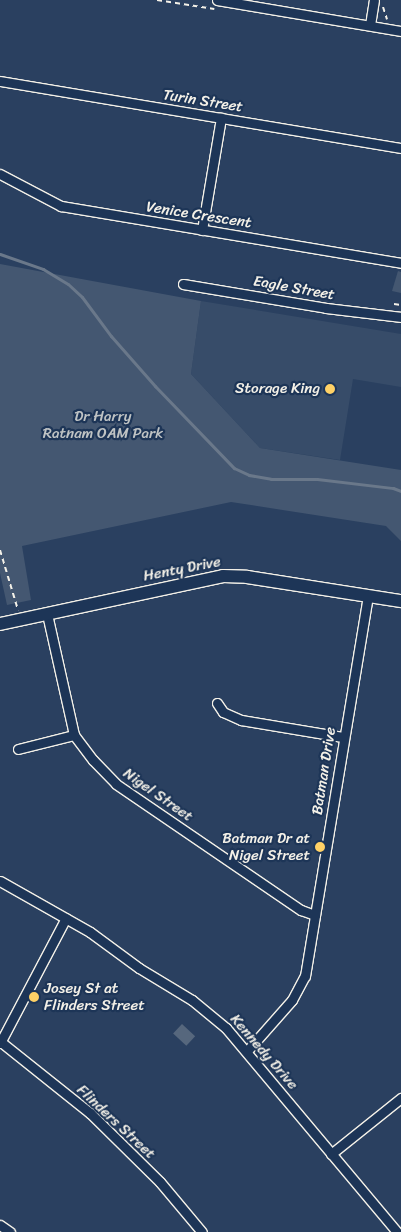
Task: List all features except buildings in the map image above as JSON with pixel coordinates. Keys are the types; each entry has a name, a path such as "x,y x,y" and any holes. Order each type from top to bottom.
{"street":[{"path":"217,0 401,30"},
{"path":"370,26 374,0"},
{"name":"Turin Street","path":"0,81 401,148"},
{"path":"203,225 220,118"},
{"name":"Venice Crescent","path":"0,174 62,206 203,225 401,263"},
{"name":"Eagle Street","path":"183,284 326,308 401,317"},
{"name":"Henty Drive","path":"0,624 222,576 247,577 401,601"},
{"name":"Batman Drive","path":"247,1051 292,1000 302,984 307,966 343,737 368,596"},
{"name":"Nigel Street","path":"47,614 74,736 116,784 301,910 315,915"},
{"path":"217,703 223,712 241,720 343,737"},
{"path":"18,748 74,736"},
{"name":"Kennedy Drive","path":"0,881 90,932 139,968 204,1009 226,1028 397,1232"},
{"path":"0,1043 66,918"},
{"name":"Flinders Street","path":"0,1043 90,1113 160,1182 202,1232"},
{"path":"331,1154 401,1098"},
{"path":"0,1225 10,1232"}],"path":[{"path":"384,0 384,13 387,19"},
{"path":"203,225 222,224 215,218 213,211"},
{"path":"394,304 401,304"},
{"path":"0,550 20,619"}],"shaded area":[{"path":"201,301 401,334 401,387 353,379 340,460 260,448 191,374"}],"green space":[{"name":"Dr Harry Ratnam OAM Park","path":"0,264 201,301 191,374 260,448 401,470 401,541 386,526 231,502 22,546 31,600 7,605 0,573"},
{"path":"398,271 401,272 401,293 392,291"}],"waterway":[{"path":"0,254 43,269 68,284 82,297 111,336 155,386 234,468 249,475 271,479 317,479 393,488 401,491"}],"place":[{"name":"Storage King","path":"330,389"},
{"name":"Batman Dr at Nigel Street","path":"320,847"},
{"name":"Josey St at Flinders Street","path":"34,997"}]}
